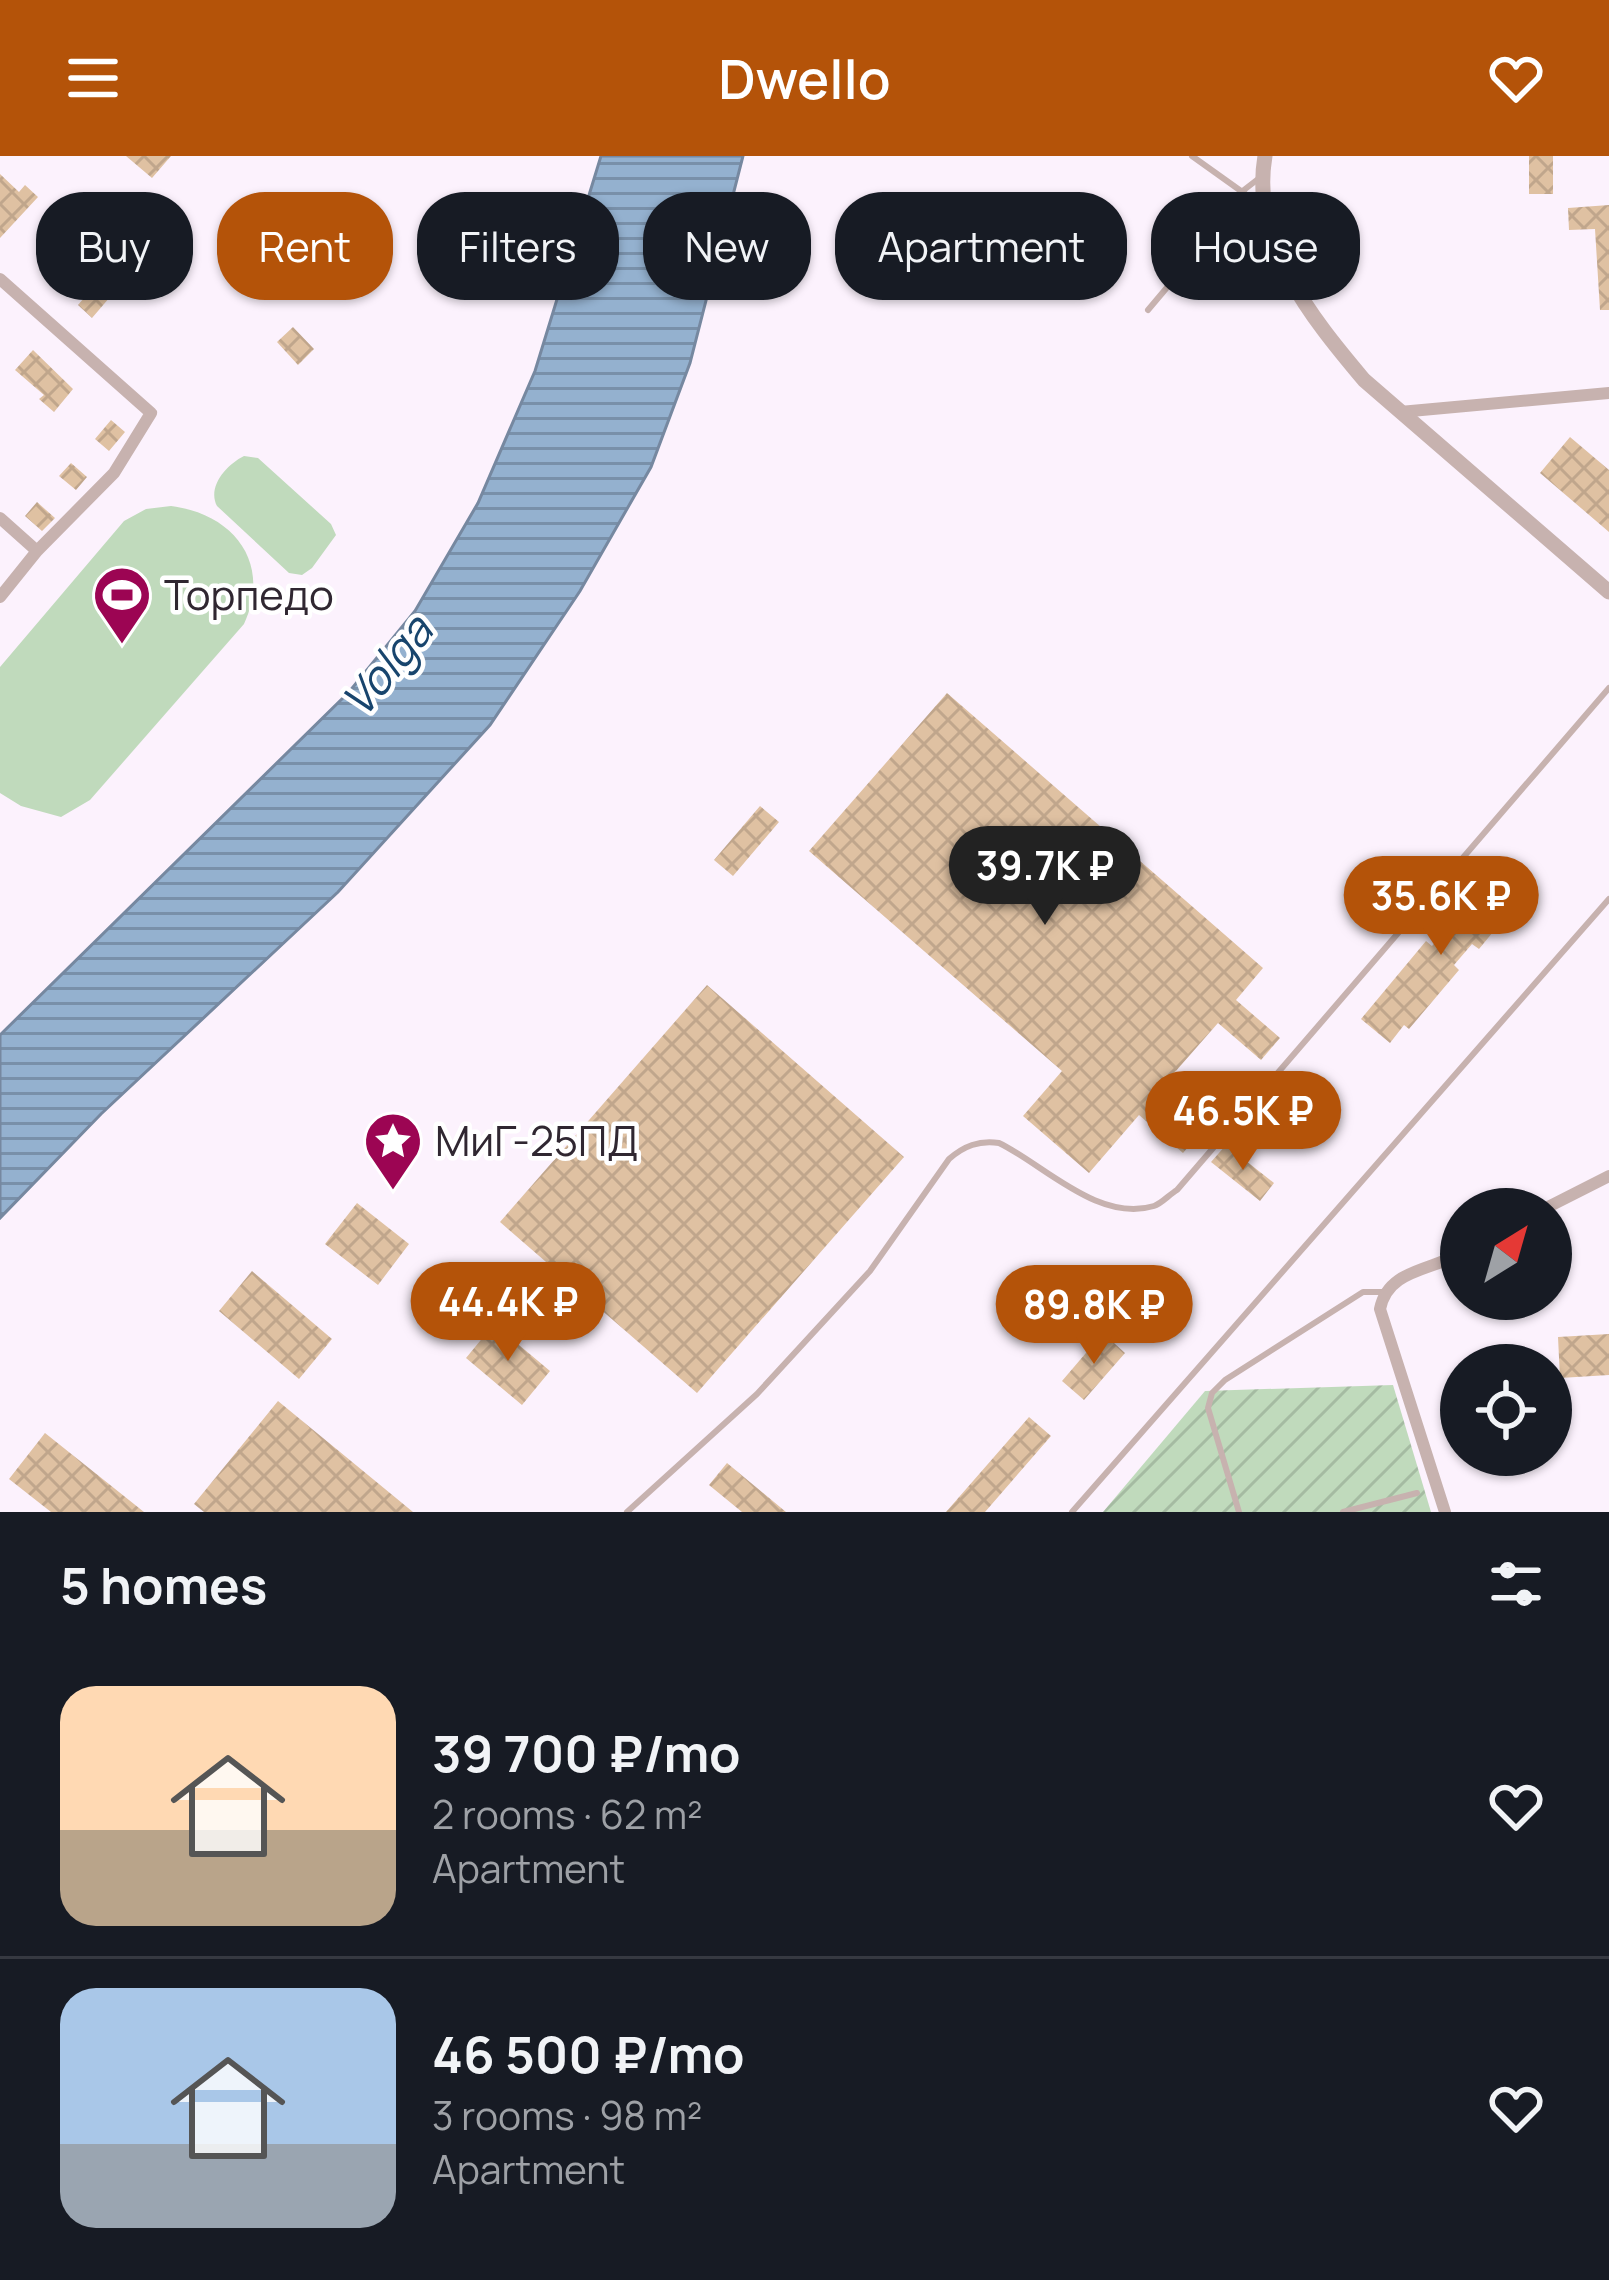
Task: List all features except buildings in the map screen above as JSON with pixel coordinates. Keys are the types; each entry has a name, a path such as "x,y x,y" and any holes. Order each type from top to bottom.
{"street":[{"path":"1262,192 1265,156"},
{"path":"0,279 151,413 114,473 37,551 0,597"},
{"path":"1306,300 1333,344 1364,380 1609,592"},
{"path":"1400,412 1609,393"},
{"path":"0,518 37,551"},
{"path":"1572,1195 1609,1176"},
{"path":"1440,1261 1400,1277 1383,1292 1380,1309 1445,1512"}],"lane":[{"path":"1192,156 1239,192"},
{"path":"1241,192 1262,176"},
{"path":"1148,310 1156,300"},
{"path":"627,1512 757,1394 805,1342 870,1271 963,1147 1000,1142 1075,1193 1118,1206 1154,1206 1177,1190 1609,688"},
{"path":"1072,1512 1609,899"},
{"path":"1239,1512 1208,1408 1212,1393 1328,1311 1363,1292 1383,1292"},
{"path":"1343,1512 1417,1493"}],"green space":[{"path":"244,456 258,458 331,524 336,535 302,575 289,573 217,506 214,491 220,477"},
{"name":"Торпедо","path":"171,506 213,519 242,545 253,581 244,624 90,800 61,817 21,806 0,793 0,667 124,521 146,509"},
{"path":"1393,1385 1431,1512 1103,1512 1205,1391"}],"water":[{"name":"Volga","path":"601,156 743,156 734,192 643,192 643,300 706,300 690,363 651,467 580,591 490,725 338,892 101,1114 0,1218 0,1035 349,692 415,611 478,503 535,371 557,300 619,300 619,192 590,192"}],"place":[{"name":"Торпедо","path":"122,646"},
{"name":"МиГ-25ПД","path":"393,1192"}]}
